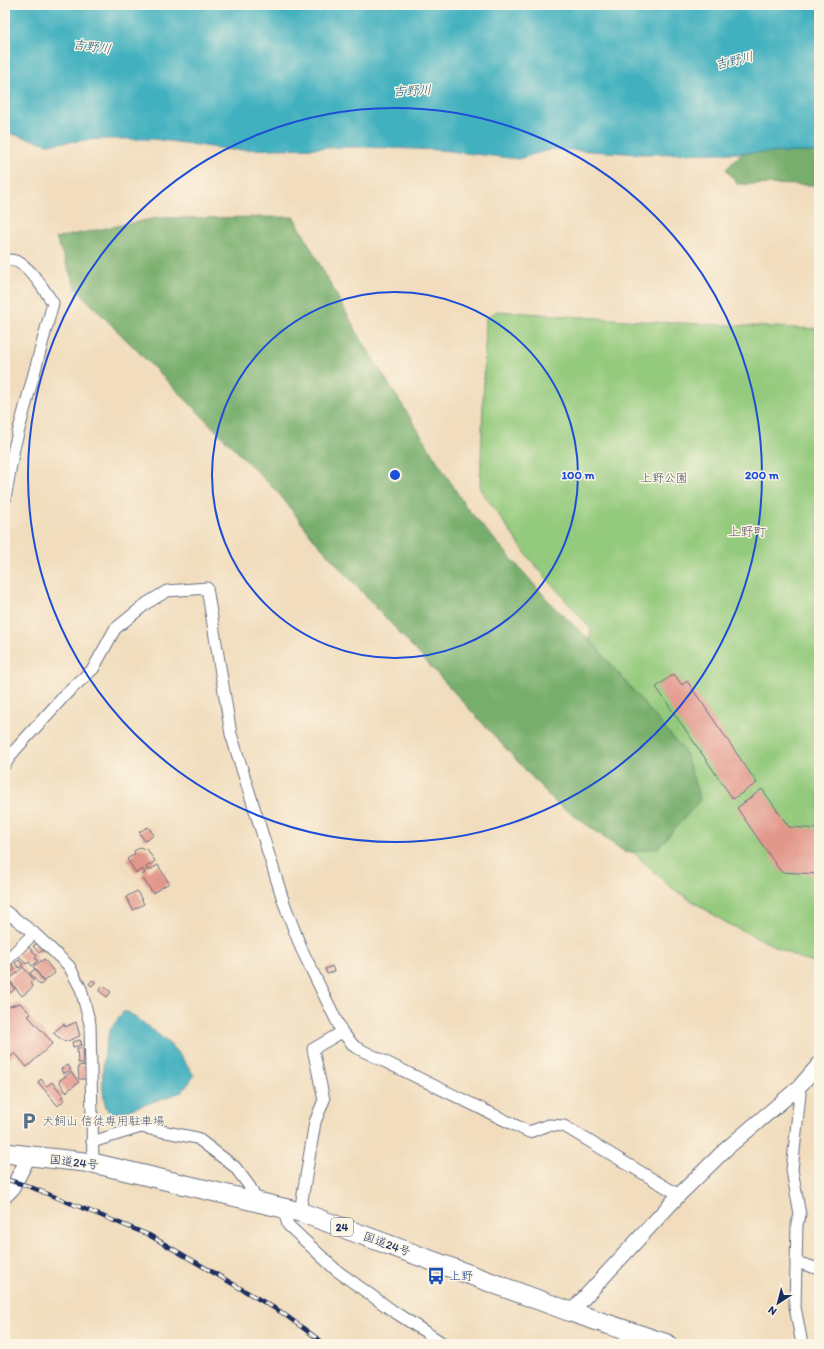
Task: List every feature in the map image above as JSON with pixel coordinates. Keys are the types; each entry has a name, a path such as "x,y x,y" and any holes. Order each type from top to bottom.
{"highway":[{"name":"国道24号","path":"5,1153 93,1163 291,1210 571,1312 667,1344"}],"street":[{"path":"5,261 19,262 34,275 53,304 10,446 5,499"},
{"path":"5,764 15,750 60,700 93,669 115,629 147,603 167,591 207,588 231,734 284,903 301,948 342,1032 355,1047 529,1132 550,1125 564,1126 679,1195"},
{"path":"5,911 34,933 69,966 81,989 90,1024 93,1163"},
{"path":"5,962 34,933"},
{"path":"342,1032 313,1049 324,1100 315,1122 288,1225 336,1270 393,1311 444,1344"},
{"path":"571,1312 679,1195 726,1148 799,1087 819,1064"},
{"path":"799,1087 800,1094 792,1170 800,1215 797,1224 795,1307 802,1344"},
{"path":"92,1142 141,1127 197,1138 235,1167 250,1188 257,1202"},
{"path":"5,1196 12,1189 29,1156"},
{"path":"796,1262 819,1269"}],"green space":[{"path":"743,152 819,152 819,185 737,184 726,169"},
{"path":"294,217 359,336 466,507 553,606 592,642 685,752 700,800 658,848 626,853 555,802 317,543 280,495 76,289 56,238 157,218"},
{"name":"上野公園","path":"497,311 655,322 819,329 819,964 803,960 725,922 669,886 633,852 683,794 588,653 591,629 529,558 480,489 486,318"}],"water":[{"name":"吉野川","path":"819,5 819,152 644,154 552,149 518,159 440,150 363,147 232,150 154,139 98,139 48,144 5,132 5,6"},
{"path":"123,1012 128,1012 173,1047 194,1076 182,1092 123,1112 110,1113 106,1107 104,1098 103,1064 109,1033"}],"building":[{"path":"674,674 682,685 687,681 757,783 733,799 656,687"},
{"path":"762,789 789,827 819,829 819,874 781,872 737,808"},
{"path":"148,827 154,835 145,841 139,832"},
{"path":"141,847 143,849 146,848 155,861 146,867 148,871 158,865 169,883 153,893 141,876 145,873 143,869 136,873 127,859 135,854 134,851"},
{"path":"137,891 144,904 133,910 126,897"},
{"path":"38,943 43,950 39,953 33,946"},
{"path":"29,947 37,956 35,958 38,961 32,966 29,962 26,964 18,955"},
{"path":"44,959 55,973 44,981 33,967"},
{"path":"19,960 23,965 19,968 15,963"},
{"path":"10,962 15,969 8,975 5,973 5,966"},
{"path":"332,966 334,971 327,974 325,969"},
{"path":"23,967 34,980 30,983 33,987 22,996 9,980"},
{"path":"35,969 44,982 40,985 30,973"},
{"path":"5,975 15,989 7,995 5,994"},
{"path":"92,980 95,982 92,986 89,984"},
{"path":"103,986 111,992 107,997 99,991"},
{"path":"20,1003 31,1014 28,1016 53,1043 27,1067 15,1053 10,1058 5,1053 5,1008"},
{"path":"76,1022 80,1036 65,1042 53,1033 64,1024 65,1027"},
{"path":"80,1040 82,1045 73,1047 72,1042"},
{"path":"77,1048 83,1048 84,1063 78,1063"},
{"path":"68,1065 71,1070 63,1074 61,1069"},
{"path":"86,1065 86,1079 79,1079 78,1066"},
{"path":"71,1072 79,1082 66,1092 59,1081"},
{"path":"41,1079 47,1086 52,1082 63,1095 61,1097 64,1100 58,1106 38,1082"}],"railway":[{"path":"5,1179 28,1186 149,1235 281,1312 325,1344"}],"place":[{"name":"犬飼山 信徒専用駐車場","path":"29,1121"},
{"name":"上野","path":"436,1276"}],"district":[{"name":"上野町","path":"747,531"}]}
